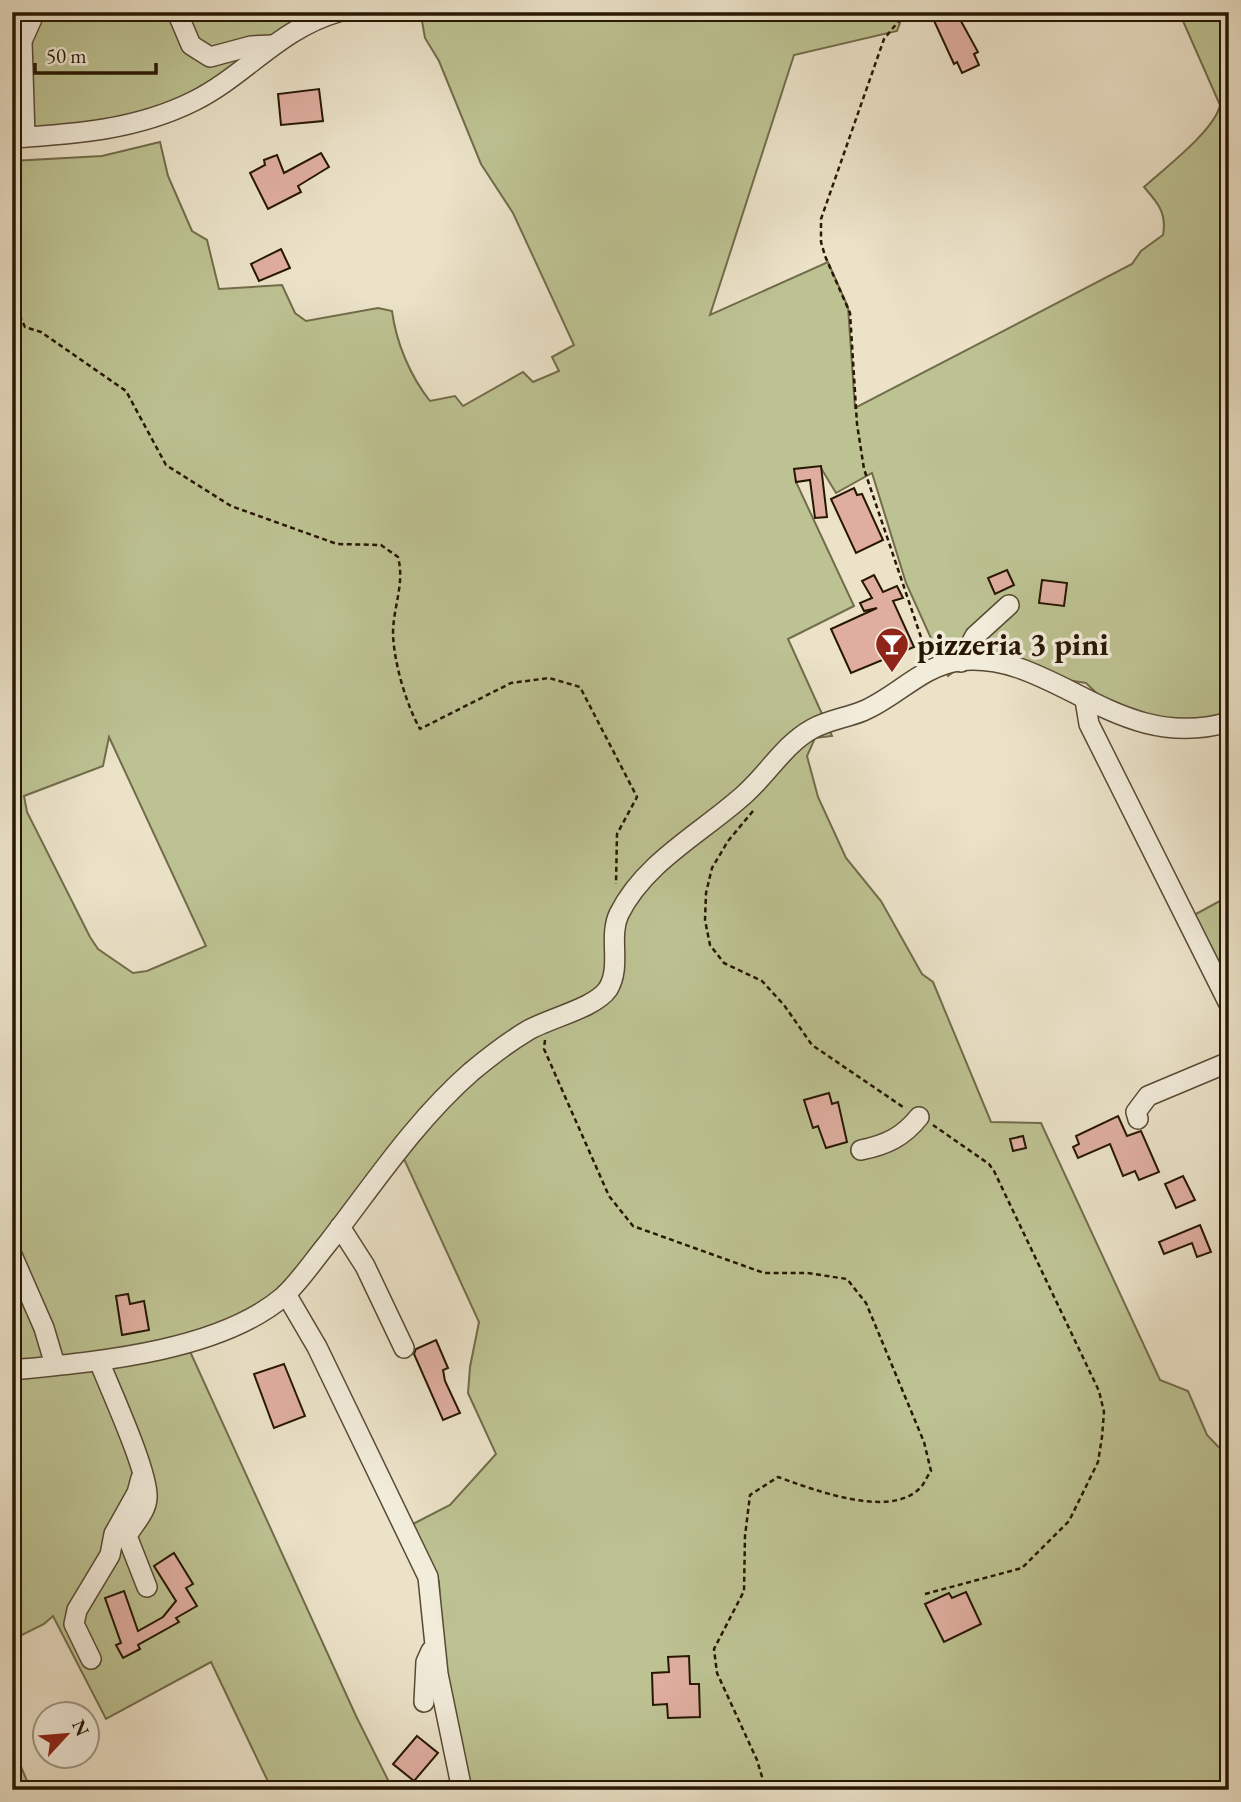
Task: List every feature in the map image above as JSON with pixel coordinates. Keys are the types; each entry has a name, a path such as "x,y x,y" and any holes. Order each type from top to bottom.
{"street":[{"path":"35,12 22,41 19,138 97,132 167,112 194,101 299,26 338,12"},
{"path":"177,12 191,45 210,57 251,46 273,45"},
{"path":"961,662 975,636 1009,605"},
{"path":"12,1370 142,1354 223,1329 270,1307 286,1294 448,1093 499,1049 545,1021 592,1003 607,989 613,973 616,918 625,902 660,862 752,788 785,748 810,729 883,701 933,669 961,662 1006,666 1111,713 1150,726 1183,730 1229,722"},
{"path":"1085,700 1089,724 1229,1004"},
{"path":"1138,1119 1136,1112 1149,1096 1229,1062"},
{"path":"861,1150 884,1146 907,1132 919,1117"},
{"path":"340,1227 365,1266 404,1348"},
{"path":"12,1255 44,1328 55,1366"},
{"path":"286,1294 317,1347 428,1577 434,1643 462,1790"},
{"path":"99,1361 142,1474 147,1497 143,1514 127,1536 147,1587"},
{"path":"91,1659 74,1623 77,1610 110,1555 114,1534 137,1493 142,1474"},
{"path":"424,1702 426,1662 434,1643"}],"path":[{"path":"906,12 884,39 821,219 821,242 850,313 857,424 864,468 933,669"},
{"path":"12,300 25,327 41,332 126,391 166,465 231,506 337,544 381,545 398,557 402,573 393,634 407,706 420,729 512,683 549,678 580,687 637,797 617,834 616,890"},
{"path":"752,788 756,803 751,816 728,841 712,868 706,893 705,920 710,945 724,963 762,981 784,1004 812,1045 953,1138 994,1171 1078,1344 1104,1412 1098,1462 1069,1521 1022,1568 925,1594"},
{"path":"545,1021 544,1049 609,1196 633,1226 764,1273 807,1273 847,1279 866,1303 924,1442 931,1471 918,1490 891,1501 843,1500 778,1477 750,1495 745,1536 744,1591 714,1649 717,1673 758,1760 765,1787 769,1790"}],"green space":[{"path":"12,12 326,12 162,116 12,137"},
{"path":"483,12 904,12 897,31 794,55 710,315 828,262 848,307 855,408 1132,264 1141,251 1163,235 1164,220 1160,209 1144,187 1199,137 1209,126 1220,105 1179,12 1229,12 1229,712 1195,721 1151,717 1110,706 1086,683 964,664 948,676 906,583 872,473 836,493 821,468 796,482 854,606 788,639 832,736 815,738 807,756 818,797 846,858 881,901 922,974 933,982 991,1122 1041,1123 1160,1380 1188,1391 1207,1435 1229,1458 1229,1790 272,1790 211,1662 106,1719 102,1711 102,1700 96,1700 53,1616 44,1624 12,1640 12,161 102,156 160,142 168,176 192,231 207,240 219,289 282,285 295,313 306,321 378,308 392,311 405,358 430,401 455,396 463,406 523,372 533,382 559,371 552,357 574,345 513,213 481,164 439,61 425,38 422,21","holes":["109,737 206,946 147,971 133,973 98,949 27,812 24,796 103,766","394,1148 405,1161 479,1322 468,1393 496,1454 450,1505 411,1525 439,1582 442,1653 466,1779 426,1783 389,1782 356,1716 183,1336 234,1320 279,1295"]},
{"path":"1229,896 1229,1009 1183,921"},
{"path":"12,1746 31,1790 12,1790"}],"building":[{"path":"930,12 956,12 978,52 974,54 979,65 962,73 957,62 954,64"},
{"path":"319,89 323,121 281,125 278,94"},
{"path":"321,153 329,167 298,186 301,192 268,209 250,173 265,165 264,160 277,155 284,173"},
{"path":"281,249 290,268 259,281 251,264"},
{"path":"821,466 827,517 815,518 810,480 796,482 794,469"},
{"path":"854,488 857,495 862,494 883,540 856,553 831,499"},
{"path":"1007,570 1014,585 995,594 988,578"},
{"path":"874,575 883,592 897,586 903,598 893,601 914,647 851,673 831,629 877,608 864,611 860,603 872,598 862,581"},
{"path":"1042,580 1067,583 1064,606 1039,603"},
{"path":"829,1093 832,1104 838,1102 847,1142 826,1148 818,1126 813,1128 804,1100"},
{"path":"1118,1116 1127,1136 1141,1131 1159,1172 1139,1180 1135,1171 1123,1176 1110,1144 1078,1158 1073,1147 1079,1144 1076,1136"},
{"path":"1023,1136 1026,1148 1013,1151 1010,1139"},
{"path":"1183,1176 1195,1200 1176,1208 1165,1184"},
{"path":"1200,1225 1211,1252 1197,1257 1192,1243 1164,1254 1159,1242"},
{"path":"128,1294 130,1304 144,1301 149,1330 122,1335 116,1296"},
{"path":"436,1340 448,1368 443,1370 445,1381 460,1413 443,1420 414,1354 416,1349"},
{"path":"284,1364 305,1416 274,1428 254,1374"},
{"path":"174,1553 193,1584 186,1588 197,1606 176,1618 179,1622 138,1645 140,1649 123,1658 116,1645 121,1643 105,1598 124,1591 138,1631 163,1617 176,1601 154,1566"},
{"path":"966,1592 981,1624 944,1642 925,1604 949,1593 952,1598"},
{"path":"689,1656 690,1684 699,1684 700,1717 668,1718 667,1704 653,1705 652,1673 669,1672 668,1657"},
{"path":"417,1736 438,1753 414,1781 393,1764"}],"place":[{"name":"pizzeria 3 pini","path":"892,674"}]}
